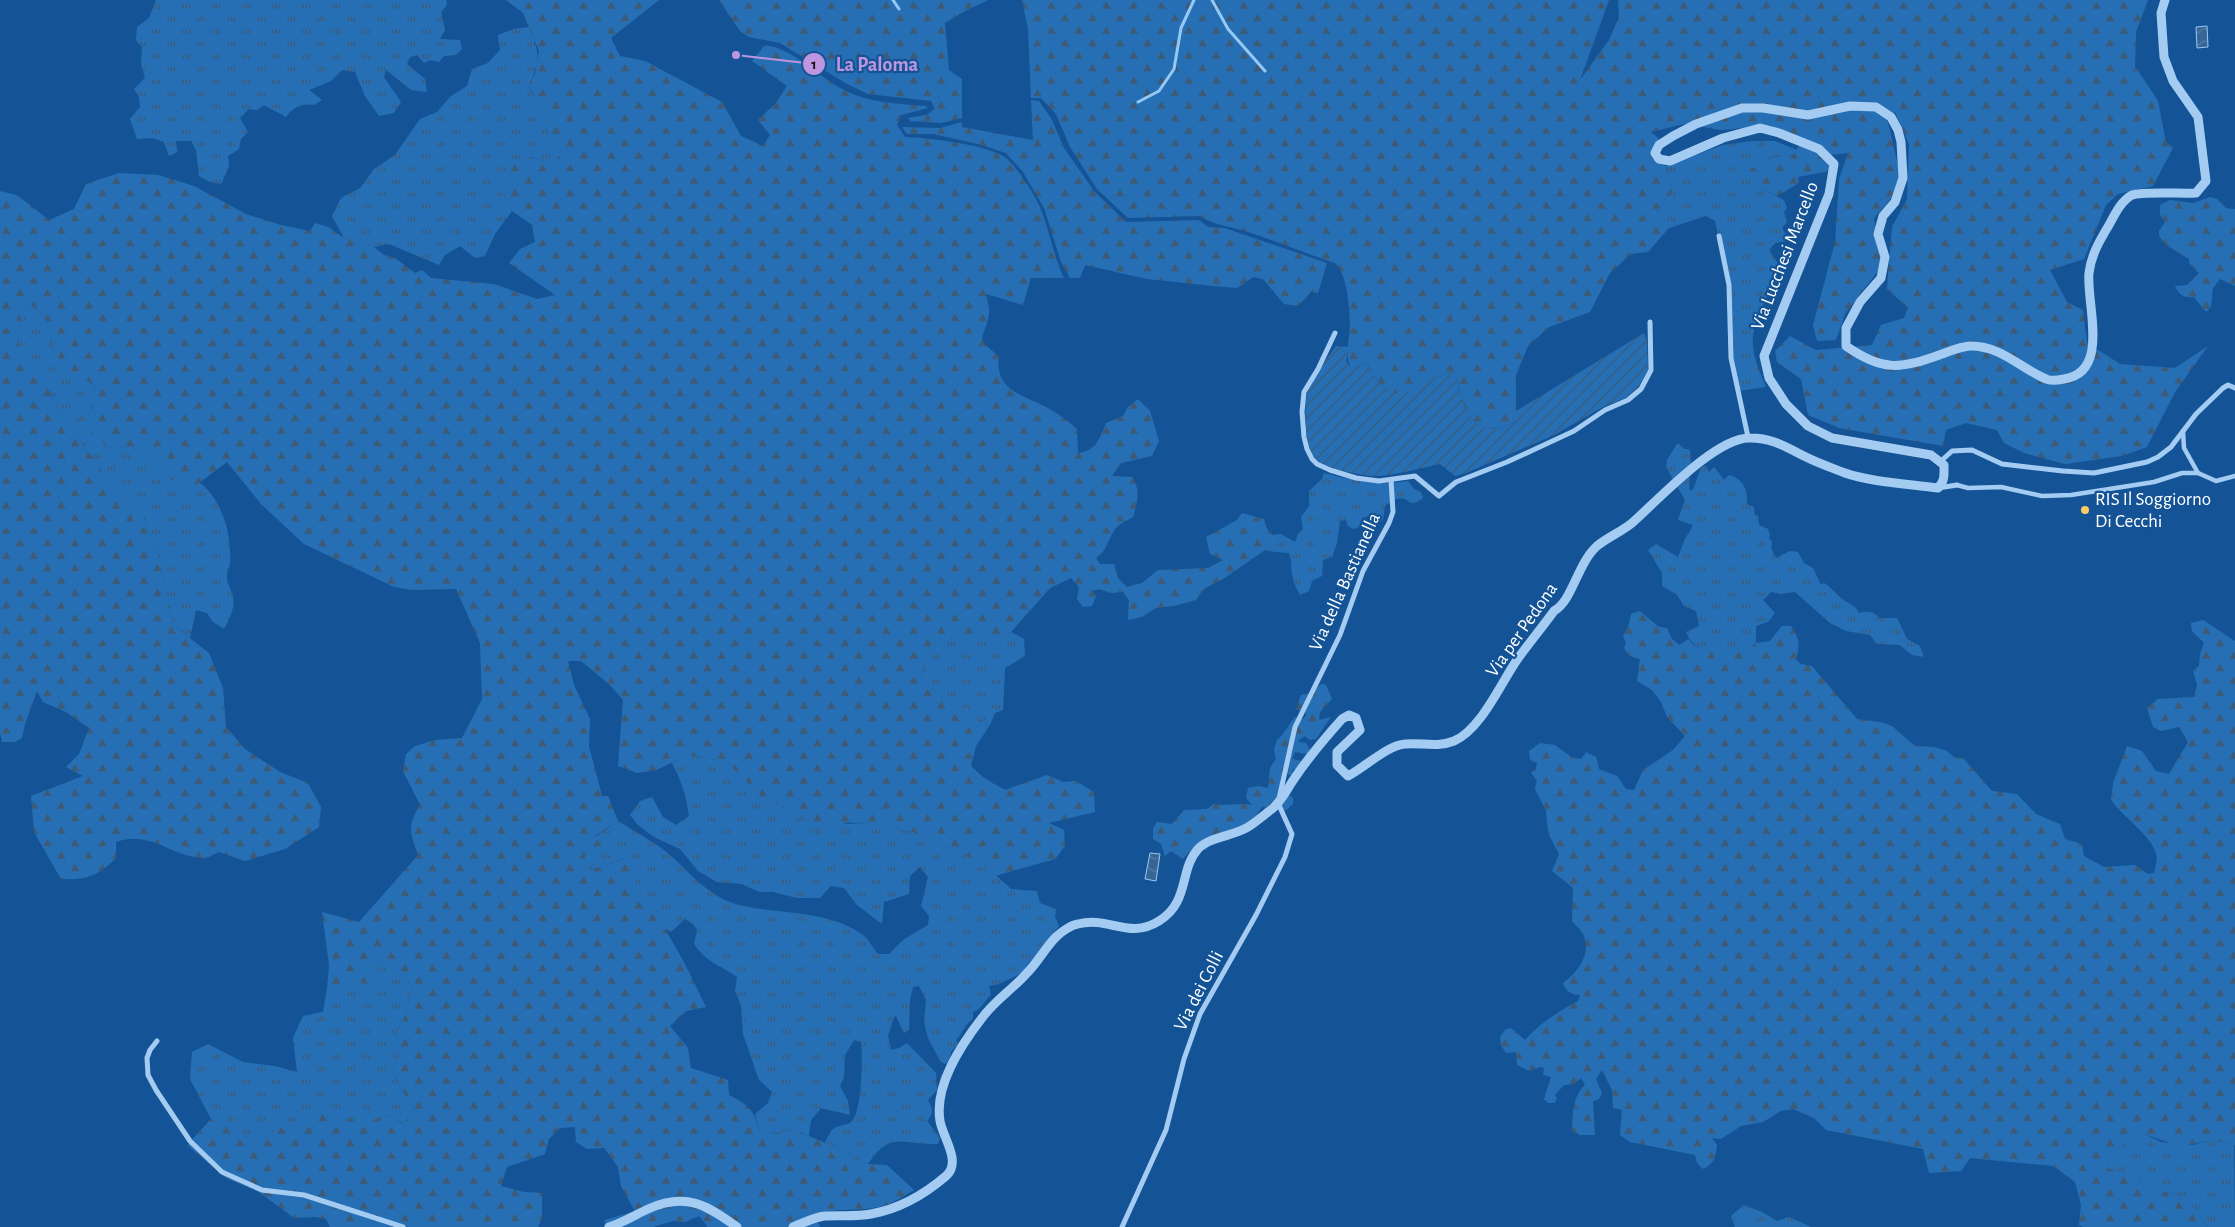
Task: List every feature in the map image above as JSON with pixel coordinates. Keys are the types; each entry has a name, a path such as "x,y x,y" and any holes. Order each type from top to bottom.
{"street":[{"name":"Via Lucchesi Marcello","path":"1941,460 1931,455 1832,438 1808,426 1786,404 1769,378 1764,356 1829,194 1834,164 1819,149 1779,133 1760,128 1723,138 1670,161 1659,159 1655,153 1659,145 1696,124 1742,108 1763,108 1808,115 1850,106 1876,107 1891,117 1898,130 1901,142 1903,178 1895,202 1883,216 1878,234 1885,257 1880,278 1860,302 1846,328 1846,346 1866,360 1899,366 1970,346 1996,351 2047,380 2066,379 2080,373 2092,355 2095,338 2089,304 2089,272 2096,248 2119,206 2133,195 2196,193 2206,181 2198,117 2174,81 2164,57 2161,13 2165,0"},
{"path":"1719,236 1729,285 1731,358 1748,437 1785,444 1806,457 1847,474 1938,488 1957,485 1968,488 2001,487 2042,496 2071,495 2154,482 2182,473 2198,473 2216,481 2235,476"},
{"path":"1335,333 1318,369 1304,392 1302,412 1307,449 1317,464 1330,470 1356,478 1391,480 1415,476 1439,496 1456,482 1560,438 1606,410 1628,400 1641,389 1652,370 1650,322"},
{"path":"1938,488 1944,478 1944,465 1941,460 1952,451 1972,450 2002,464 2094,473 2147,462 2158,457 2171,447 2196,414 2228,385 2235,388"},
{"path":"2183,431 2184,448 2198,473"},
{"name":"Via per Pedona","path":"1278,803 1294,778 1332,730 1342,719 1350,715 1356,718 1360,730 1338,752 1337,765 1348,776 1394,746 1405,744 1427,746 1455,741 1480,719 1503,685 1518,658 1554,611 1560,608 1573,587 1574,580 1587,556 1599,545 1631,524 1684,475 1712,453 1748,437"},
{"name":"Via della Bastianella","path":"1278,803 1295,727 1340,635 1364,571 1393,512 1391,480"},
{"path":"792,1227 822,1216 871,1214 898,1205 928,1190 952,1170 950,1151 940,1121 942,1094 951,1067 982,1016 1027,974 1057,936 1076,924 1098,922 1138,930 1160,921 1176,906 1183,891 1185,877 1197,849 1208,841 1226,837 1248,828 1278,803"},
{"name":"Via dei Colli","path":"1122,1227 1166,1130 1184,1059 1200,1014 1256,915 1285,857 1292,834 1278,803"},
{"path":"157,1041 147,1058 148,1075 190,1141 222,1172 262,1190 304,1195 404,1227"},
{"path":"609,1227 650,1208 670,1202 698,1202 738,1227"}],"green space":[{"path":"156,0 446,0 447,5 441,12 445,30 440,39 460,40 462,49 456,55 444,56 439,62 430,60 424,63 417,55 410,57 407,64 425,79 427,92 411,90 386,70 384,77 401,102 394,113 379,116 365,96 355,72 342,70 331,81 309,90 322,100 314,105 298,106 286,117 264,105 257,110 249,109 240,118 248,132 241,139 239,149 228,156 229,167 221,184 210,182 199,176 196,150 191,141 176,141 177,152 169,156 164,142 152,138 137,139 130,119 140,107 139,97 134,89 145,78 141,63 142,47 136,40 137,27 149,18"},
{"path":"506,0 659,0 611,38 620,56 645,61 722,102 741,136 763,146 770,135 758,120 776,103 787,86 752,61 765,45 787,52 844,90 864,98 926,106 928,108 901,115 897,125 905,137 969,145 1003,156 1020,174 1039,206 1064,278 1031,278 1023,305 986,294 989,312 982,337 985,345 999,356 1001,376 1005,383 1018,394 1053,411 1077,429 1078,453 1093,447 1106,423 1123,416 1128,407 1138,399 1150,411 1159,441 1152,456 1121,463 1112,476 1132,477 1137,486 1137,501 1133,517 1116,529 1105,549 1096,558 1100,564 1114,564 1118,578 1127,587 1142,583 1158,570 1208,568 1223,560 1210,554 1206,537 1237,520 1242,513 1264,519 1267,529 1273,535 1281,534 1275,552 1265,550 1223,579 1205,588 1196,600 1174,606 1156,608 1142,617 1128,620 1129,600 1123,592 1111,593 1099,589 1093,591 1096,596 1092,606 1083,607 1077,599 1079,587 1071,578 1050,588 1011,632 989,637 955,637 928,651 920,680 959,710 990,725 976,746 971,766 984,778 1005,790 1047,775 1063,782 1076,781 1094,792 1095,812 1049,823 1064,830 1065,846 1055,859 995,876 980,861 913,832 870,823 815,822 759,795 727,762 689,755 656,770 637,773 618,766 623,700 610,685 581,661 568,661 574,685 590,719 589,746 602,796 608,796 618,821 595,836 603,847 588,852 581,864 592,870 629,857 637,863 633,890 647,897 685,964 706,1007 686,1011 670,1026 688,1048 691,1068 728,1080 729,1095 750,1109 759,1131 776,1133 795,1130 849,1153 868,1164 887,1165 914,1190 886,1205 868,1209 824,1212 815,1215 820,1227 708,1227 699,1216 685,1222 673,1221 653,1227 604,1227 605,1220 635,1211 621,1186 618,1167 604,1148 587,1149 576,1142 575,1127 560,1128 549,1139 545,1154 507,1167 501,1186 524,1192 542,1193 542,1219 538,1227 330,1227 326,1219 316,1217 294,1218 259,1192 226,1178 187,1145 211,1119 240,1136 264,1138 286,1122 303,1127 318,1110 331,1119 377,1119 388,1115 404,1125 413,1110 392,1070 400,1054 396,1034 406,1014 412,987 389,960 371,967 370,986 348,981 327,989 329,965 322,912 359,922 418,855 411,830 413,819 420,805 403,771 406,754 415,746 435,740 462,738 482,699 480,643 456,589 412,590 394,587 304,544 261,504 227,462 191,489 172,480 157,461 141,450 127,446 107,448 100,436 91,435 89,416 95,387 89,381 73,378 53,351 50,326 34,305 20,311 18,350 48,389 69,426 107,478 139,507 161,562 173,625 209,653 223,688 226,727 245,749 280,772 308,783 321,807 319,827 285,849 245,861 219,852 203,858 190,856 150,841 128,839 116,842 116,858 98,873 85,878 61,879 34,832 31,796 83,776 66,767 79,754 89,728 66,712 43,702 37,691 22,738 15,742 2,742 0,732 0,191 17,195 49,220 74,209 86,184 119,173 158,175 194,186 246,214 281,225 310,231 315,223 328,227 344,238 356,237 384,255 395,258 415,273 422,270 431,278 494,284 537,299 555,295 509,263 520,249 535,242 532,225 512,211 502,188 515,163 531,157 553,165 562,151 545,126 545,112 528,85 535,74 539,51 523,13"},
{"path":"719,0 988,0 945,23 949,70 962,79 962,118 941,123 910,121 908,118 926,115 935,109 931,101 868,94 847,84 780,43 749,37 740,31"},
{"path":"1022,0 1609,0 1580,80 1609,40 1619,17 1618,0 2148,0 2136,32 2135,66 2158,101 2166,142 2173,148 2153,186 2118,194 2106,205 2084,259 2050,270 2067,302 2083,310 2087,343 2120,364 2175,368 2208,346 2175,392 2147,447 2122,456 2065,464 2024,453 2004,443 1997,430 1966,423 1946,430 1943,446 1839,428 1808,415 1801,379 1777,362 1775,351 1790,336 1816,350 1872,345 1881,325 1904,318 1908,308 1887,289 1892,227 1907,199 1909,144 1895,112 1887,118 1900,174 1893,196 1874,218 1881,261 1878,271 1845,314 1836,340 1817,341 1813,325 1835,242 1839,179 1848,153 1829,155 1829,171 1798,177 1799,183 1777,196 1756,186 1749,170 1767,158 1793,155 1802,141 1771,126 1721,130 1684,124 1651,132 1659,139 1652,157 1666,166 1672,191 1657,210 1669,228 1648,252 1631,254 1610,273 1590,312 1549,327 1528,346 1516,375 1516,421 1489,429 1479,425 1472,419 1466,409 1455,371 1424,382 1401,397 1378,382 1366,363 1352,369 1347,353 1350,323 1347,292 1343,275 1335,263 1251,233 1212,222 1200,216 1128,218 1097,189 1070,147 1056,114 1041,98 1031,98 1028,29"},
{"path":"529,27 538,56 535,70 528,86 546,112 545,126 562,151 553,165 531,157 502,188 512,211 495,234 485,256 475,258 460,246 445,255 439,265 389,244 374,247 356,237 344,238 332,216 341,198 360,188 374,169 395,155 420,119 437,112 451,96 467,86 472,69 488,63 500,50 498,35 514,29"},
{"path":"1031,100 1039,101 1051,118 1064,148 1094,191 1126,222 1199,220 1208,227 1225,228 1327,263 1318,293 1311,292 1298,306 1284,304 1263,279 1253,277 1237,288 1147,279 1085,265 1080,278 1070,278 1061,262 1044,208 1023,172 1006,153 978,144 933,134 907,134 902,127 940,128 962,122 962,127 1033,140"},
{"path":"1752,141 1775,141 1797,150 1793,155 1767,158 1756,186 1784,200 1787,208 1784,212 1787,222 1782,228 1786,235 1786,241 1775,243 1769,250 1780,267 1757,319 1753,337 1755,356 1766,387 1738,391 1731,358 1729,285 1715,221 1706,216 1669,228 1657,210 1672,191 1666,166 1723,145"},
{"path":"2210,197 2217,199 2226,208 2235,209 2235,286 2220,279 2213,288 2211,307 2206,312 2194,297 2183,296 2175,286 2187,285 2199,273 2189,263 2189,259 2166,245 2159,236 2159,231 2165,222 2160,215 2160,205 2170,200 2193,203"},
{"path":"34,305 50,326 53,352 95,387 89,416 107,448 127,446 141,450 157,461 172,480 191,489 199,482 214,498 224,518 230,552 230,565 227,576 233,598 233,607 231,616 224,629 213,622 207,613 196,610 190,638 173,625 161,562 139,507 107,478 69,426 48,389 18,350 20,311"},
{"path":"1644,333 1647,341 1648,370 1639,386 1627,397 1603,407 1554,435 1466,473 1455,476 1440,464 1388,475 1366,475 1346,472 1327,466 1315,458 1311,452 1305,414 1307,395 1314,378 1336,346 1349,347 1346,361 1352,369 1366,363 1378,382 1401,396 1424,382 1455,371 1466,409 1472,419 1479,425 1489,429 1516,421 1516,411"},
{"path":"1677,444 1684,449 1689,449 1691,463 1689,490 1693,490 1701,467 1706,466 1709,472 1714,467 1724,480 1729,475 1738,479 1744,485 1747,494 1747,504 1754,507 1755,516 1758,515 1759,525 1768,529 1769,538 1772,542 1771,548 1776,558 1790,551 1798,552 1804,563 1813,568 1821,585 1824,583 1855,607 1859,613 1870,612 1879,618 1897,618 1907,639 1920,646 1924,657 1912,655 1900,645 1877,644 1870,635 1846,631 1830,623 1795,592 1781,594 1771,592 1763,600 1775,613 1768,622 1756,626 1756,643 1747,649 1730,657 1719,650 1707,651 1695,646 1686,632 1699,626 1696,611 1684,606 1677,595 1662,586 1662,573 1648,550 1656,544 1678,557 1693,525 1678,520 1685,500 1666,467 1667,460"},
{"path":"1324,473 1366,482 1408,481 1414,489 1421,492 1423,498 1411,503 1401,498 1392,501 1385,506 1383,519 1376,527 1373,519 1369,516 1362,518 1359,527 1353,529 1348,526 1346,520 1340,521 1337,543 1332,557 1323,560 1322,576 1312,581 1309,591 1300,595 1293,580 1289,553 1275,552 1281,534 1295,542 1298,534 1303,529 1301,517 1309,506 1309,491 1322,479"},
{"path":"1640,611 1659,627 1667,628 1672,639 1679,645 1689,639 1698,648 1706,650 1719,649 1730,656 1756,643 1770,641 1782,626 1791,626 1798,642 1796,660 1801,664 1812,666 1857,719 1880,722 1892,726 1915,746 1934,747 1947,751 1954,757 1963,758 1992,791 2017,794 2036,814 2060,824 2065,839 2082,844 2084,856 2104,867 2135,865 2148,874 2154,873 2157,856 2149,840 2111,800 2113,783 2127,746 2142,751 2156,771 2169,774 2188,742 2179,727 2161,731 2153,727 2147,708 2158,699 2194,697 2197,685 2193,671 2199,666 2200,654 2204,643 2192,631 2191,623 2203,620 2235,641 2235,1146 2234,1144 2211,1140 2181,1147 2142,1133 2121,1146 2109,1158 2109,1169 2131,1174 2146,1188 2175,1194 2194,1207 2208,1227 2083,1227 2079,1225 2081,1205 2075,1182 2053,1166 1970,1158 1961,1171 1929,1173 1923,1149 1826,1130 1814,1118 1793,1109 1781,1111 1763,1122 1741,1126 1721,1139 1712,1138 1717,1145 1715,1157 1710,1165 1703,1169 1697,1163 1695,1155 1630,1142 1620,1135 1622,1110 1613,1108 1612,1090 1602,1070 1596,1079 1602,1093 1599,1099 1593,1101 1595,1135 1580,1135 1572,1131 1575,1101 1585,1085 1581,1078 1574,1084 1564,1085 1555,1095 1557,1098 1555,1103 1548,1103 1544,1099 1551,1077 1543,1075 1544,1068 1540,1067 1529,1071 1517,1065 1516,1052 1506,1053 1501,1045 1500,1037 1505,1030 1511,1028 1525,1040 1550,1018 1578,1001 1580,995 1569,992 1563,983 1574,974 1582,962 1586,949 1581,930 1572,921 1573,888 1552,871 1559,854 1548,833 1546,811 1535,789 1537,781 1531,772 1536,769 1537,763 1530,760 1529,751 1540,743 1555,745 1571,757 1581,759 1586,752 1596,757 1599,769 1617,776 1626,789 1634,790 1643,770 1673,750 1685,736 1667,717 1661,702 1652,690 1637,681 1640,659 1629,656 1624,648 1626,643 1623,636 1628,627 1631,614"},
{"path":"1011,632 1024,639 1025,656 1005,668 1003,710 995,713 990,725 959,710 920,680 928,651 955,637 989,637"},
{"path":"1321,684 1326,685 1332,699 1320,712 1319,720 1331,717 1316,739 1310,740 1305,736 1299,740 1299,742 1306,743 1310,750 1307,754 1295,752 1292,759 1302,761 1297,770 1293,769 1292,775 1289,775 1283,769 1280,781 1286,787 1285,792 1293,798 1293,804 1285,811 1262,807 1249,822 1219,839 1206,850 1195,846 1183,859 1171,851 1165,856 1161,844 1153,839 1153,828 1157,822 1172,824 1184,810 1207,809 1214,804 1252,805 1246,798 1248,788 1259,786 1268,788 1270,768 1276,759 1274,749 1277,740 1295,717 1303,719 1306,716 1305,711 1296,709 1301,695 1311,693"},
{"path":"689,755 727,762 759,795 847,824 870,823 913,832 980,861 1011,889 1037,891 1040,903 1056,909 1055,917 1059,926 1037,956 1029,962 1024,972 999,984 989,986 991,994 979,1009 973,1012 973,1019 956,1040 958,1044 951,1052 950,1061 945,1064 940,1061 928,1038 924,1022 926,1000 919,986 913,987 910,1000 909,1030 904,1033 896,1016 894,1017 888,1036 891,1050 907,1043 936,1073 937,1090 928,1100 932,1111 927,1121 940,1138 938,1144 891,1143 876,1153 868,1164 849,1153 825,1143 833,1129 851,1122 855,1117 860,1097 862,1049 861,1042 854,1040 845,1055 844,1077 840,1086 848,1101 850,1115 821,1108 811,1120 809,1136 795,1130 776,1133 759,1131 755,1114 768,1103 772,1092 759,1080 743,1034 741,1005 735,991 737,977 709,960 699,951 694,944 697,930 693,924 685,919 671,932 665,929 656,914 633,890 628,857 592,870 581,864 595,837 618,821 660,847 715,895 739,905 804,914 836,921 851,927 864,936 878,954 889,954 903,940 928,925 929,916 921,906 928,877 920,867 910,876 909,894 884,902 882,924 857,905 844,888 831,886 820,898 797,898 773,892 760,892 741,884 717,882 698,871 680,849 654,837 638,825 630,815 640,801 652,797 663,817 676,825 689,816 683,789 672,763"},
{"path":"389,960 412,987 406,1014 396,1034 400,1054 392,1070 413,1110 405,1125 388,1115 377,1119 303,1127 286,1123 264,1138 240,1136 211,1119 190,1079 192,1052 208,1044 243,1062 275,1066 297,1072 293,1038 303,1016 323,1012 327,989 344,980 358,981 371,967"},
{"path":"2142,1133 2161,1142 2193,1145 2211,1140 2234,1144 2235,1227 2208,1227 2194,1207 2175,1194 2146,1188 2131,1174 2109,1169 2109,1157 2121,1146"},
{"path":"1744,1205 1762,1212 1777,1221 1789,1217 1811,1227 1735,1227 1731,1216"}],"water":[{"path":"2207,26 2208,47 2197,48 2196,27"},
{"path":"1150,853 1160,854 1156,881 1145,879"}],"waterway":[{"path":"893,0 899,9"},
{"path":"1138,102 1159,91 1174,69 1181,28 1194,0"},
{"path":"1212,0 1228,29 1265,71"}],"place":[{"name":"La Paloma","path":"736,55"},
{"name":"RIS Il Soggiorno Di Cecchi","path":"2085,510"}]}
